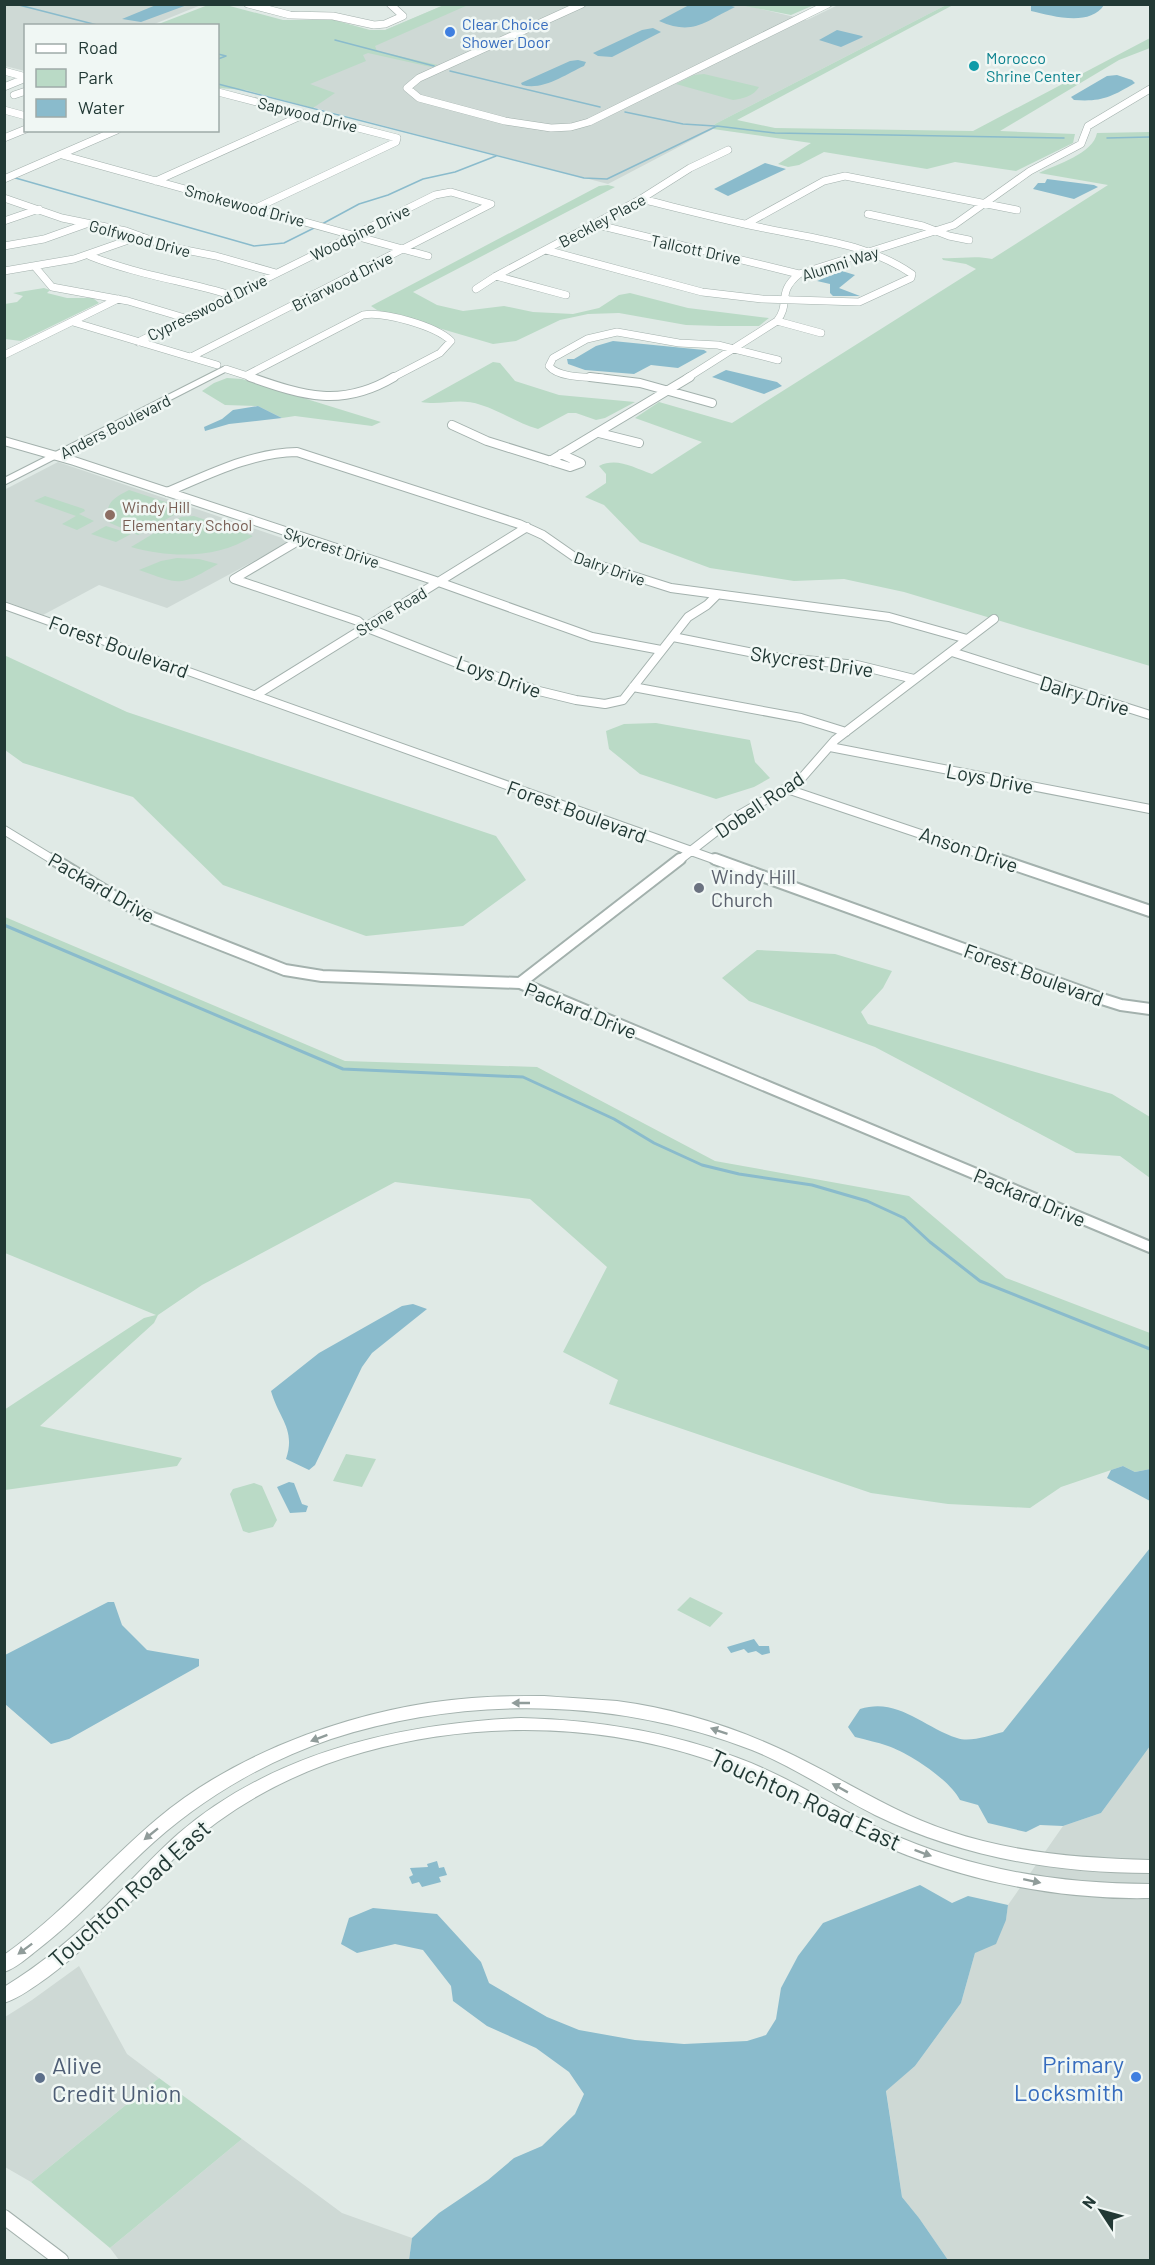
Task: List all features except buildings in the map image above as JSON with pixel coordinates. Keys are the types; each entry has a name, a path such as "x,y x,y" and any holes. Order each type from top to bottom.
{"street":[{"path":"248,4 290,15 333,16 378,25 403,16 390,4"},
{"path":"582,4 419,78 407,88 414,96 436,103 531,126 564,129 589,122 828,4"},
{"path":"6,73 24,77"},
{"path":"4,87 24,78"},
{"name":"Alumni Way","path":"777,321 783,311 783,292 786,284 799,274 937,231 962,220 1030,171 1081,144 1088,126 1150,89"},
{"path":"14,95 24,92"},
{"name":"Sapwood Drive","path":"219,92 397,138 396,142 256,208"},
{"path":"4,110 24,115"},
{"path":"156,181 305,114"},
{"path":"4,138 24,130"},
{"path":"6,179 113,132"},
{"name":"Beckley Place","path":"476,290 496,276 641,199 690,168 728,150"},
{"name":"Smokewood Drive","path":"62,155 428,256"},
{"path":"746,224 824,181 840,176 855,177 1017,210"},
{"name":"Briarwood Drive","path":"191,357 491,204 443,192"},
{"name":"Woodpine Drive","path":"276,273 443,192"},
{"name":"Golfwood Drive","path":"4,198 86,224 113,228 170,247 216,256 276,273"},
{"path":"546,250 709,293 783,300 865,301 905,282 912,274 902,267 838,243 641,199"},
{"path":"4,221 39,209"},
{"path":"868,214 923,226 969,240"},
{"path":"4,246 44,240 86,224"},
{"name":"Tallcott Drive","path":"594,224 799,274"},
{"path":"4,271 36,268 90,256 140,236"},
{"path":"90,256 118,267 179,280 231,296"},
{"path":"36,268 52,287 118,299 185,318"},
{"name":"Cypresswood Drive","path":"138,342 276,273"},
{"path":"496,276 566,295"},
{"path":"4,355 118,299"},
{"path":"73,322 312,395 336,398 368,390 441,351 451,344 451,339 436,331 373,313 363,315 247,375"},
{"path":"550,461 599,433 777,321 821,333"},
{"path":"712,403 640,383 566,374 552,370 549,366 550,361 586,339 607,333 626,333 679,343 713,344 778,360"},
{"path":"4,344 19,348"},
{"name":"Anders Boulevard","path":"4,483 221,367"},
{"path":"452,425 487,441 570,467 581,463 561,454"},
{"path":"599,433 639,443"},
{"name":"Skycrest Drive","path":"4,441 167,492 599,639 661,650"},
{"name":"Dalry Drive","path":"167,492 256,457 272,453 297,452 527,527 583,561 670,588 890,617 967,639"},
{"name":"Stone Road","path":"256,695 527,527"},
{"name":"Loys Drive","path":"303,538 234,579 358,621 365,627 537,692 608,705 619,703 688,617 717,595"},
{"name":"Forest Boulevard","path":"4,605 1102,999 1120,1005 1150,1009"},
{"name":"Dobell Road","path":"520,983 741,812 787,789 804,776 846,732 994,619"},
{"name":"Skycrest Drive","path":"673,637 774,657 857,665 914,679"},
{"name":"Dalry Drive","path":"952,652 1150,715"},
{"path":"633,687 801,718 846,732"},
{"name":"Loys Drive","path":"830,747 1150,809"},
{"name":"Anson Drive","path":"787,789 1150,911"},
{"name":"Packard Drive","path":"4,830 143,914 285,970 322,976 520,983 1150,1247"},
{"name":"Touchton Road East","path":"4,1965 61,1921 145,1838 195,1799 279,1754 342,1729 402,1715 493,1703 596,1705 705,1726 773,1753 882,1811 958,1841 1017,1855 1071,1864 1150,1868"},
{"path":"402,1715 410,1735"},
{"path":"375,1721 380,1741"},
{"name":"Touchton Road East","path":"4,1996 34,1977 79,1942 192,1832 254,1791 310,1765 380,1741 446,1729 511,1724 577,1726 687,1746 758,1772 881,1836 921,1853 964,1867 1049,1885 1123,1892 1150,1891"},
{"path":"758,1772 773,1753"},
{"path":"4,2217 61,2260"}],"shaded area":[{"path":"740,4 807,20 838,5 946,5 715,124 713,129 608,184 246,90 444,5"},
{"path":"4,5 201,5 154,24 24,24 24,71 5,66"},
{"name":"Windy Hill Elementary School","path":"58,462 291,541 167,608 99,585 43,615 5,601 4,490"},
{"path":"1150,1745 1150,2260 948,2260 902,2197 886,2090 915,2066 961,2003 975,1953 1006,1920 1008,1905 1063,1826 1101,1813"},
{"path":"79,1966 127,2054 159,2078 31,2182 5,2167 5,2017"},
{"path":"242,2139 342,2213 412,2238 409,2260 119,2260 110,2248"}],"green space":[{"path":"208,5 226,5 283,20 334,20 370,30 385,30 444,5 468,5 375,46 377,51 438,65 431,67 368,53 363,55 366,61 310,84 335,93 313,108 246,90 219,88 219,24 159,24"},
{"path":"740,5 814,5 791,15"},
{"path":"946,5 953,5 737,120 775,128 973,131 1150,38 1150,48 1119,60 1000,131 1075,134 1073,143 1016,171 955,162 927,169 824,152 799,165 788,167 778,164 811,143 713,129 715,124"},
{"path":"704,74 759,87 751,95 733,100 676,84 694,75"},
{"path":"1150,132 1150,666 904,592 844,579 794,581 710,568 640,542 604,505 585,497 606,483 606,474 599,466 619,463 652,474 702,442 635,418 659,402 732,423 976,269 942,258 992,259 1108,185 1039,173 1082,153 1089,147 1097,133"},
{"path":"599,186 615,187 413,292 437,305 463,311 504,306 533,312 573,314 599,308 619,295 630,293 688,308 769,318 759,326 719,326 686,325 619,313 588,314 560,320 516,341 493,344 377,310 371,306"},
{"path":"44,288 50,290 47,293 67,298 93,298 99,303 21,341 5,339 5,304 17,302 23,296 13,293"},
{"path":"493,362 500,363 515,381 559,395 635,402 605,418 596,420 576,413 568,413 538,429 473,403 421,402"},
{"path":"227,378 242,379 381,422 372,426 295,416 282,418 258,406 225,405 202,391"},
{"path":"129,490 181,507 181,511 138,535 110,523 108,516 111,502"},
{"path":"45,496 84,509 85,511 79,514 94,521 77,530 62,524 76,516 34,501"},
{"path":"194,516 253,536 224,549 194,554 162,553 131,547 181,517"},
{"path":"106,526 131,534 116,542 91,534"},
{"path":"177,558 199,559 218,564 195,577 180,581 164,579 139,570 161,561"},
{"path":"4,655 127,712 496,836 526,880 463,926 366,936 223,885 133,797 23,763 5,750"},
{"path":"656,723 750,740 755,762 770,778 754,787 716,799 640,774 609,749 606,731 624,724"},
{"path":"5,917 345,1061 537,1067 715,1161 909,1196 1006,1278 1150,1333 1150,1469 1135,1472 1123,1466 1061,1487 1030,1508 948,1504 871,1493 609,1404 618,1380 563,1352 607,1267 530,1199 395,1182 202,1285 158,1315 154,1323 40,1426 182,1458 177,1466 5,1490 4,1410 144,1318 156,1315 5,1253"},
{"path":"757,950 835,954 892,971 883,988 861,1012 868,1024 1112,1094 1150,1117 1150,1178 1120,1156 1076,1153 875,1047 749,1001 722,978"},
{"path":"346,1454 376,1459 362,1487 333,1481"},
{"path":"254,1483 262,1486 277,1520 273,1527 249,1533 243,1531 230,1494 233,1489"},
{"path":"690,1597 723,1613 710,1627 677,1610"},
{"path":"159,2078 242,2139 110,2248 31,2182"}],"water":[{"path":"1031,4 1104,5 1090,16 1070,18 1031,11"},
{"path":"156,5 187,5 141,22 122,19"},
{"path":"689,5 735,7 706,22 690,27 659,21"},
{"path":"653,28 661,32 612,57 598,56 593,53 642,30"},
{"path":"837,30 863,37 841,47 819,40"},
{"path":"570,61 586,62 584,66 554,81 538,86 521,83"},
{"path":"1117,75 1135,83 1113,95 1099,99 1074,100 1071,97 1107,76"},
{"path":"765,163 786,169 728,196 714,189"},
{"path":"1047,179 1098,187 1074,199 1033,189 1038,183 1045,183"},
{"path":"842,271 855,275 839,288 860,296 833,296 830,293 830,284 817,281"},
{"path":"613,341 707,352 678,368 651,365 634,374 585,370 568,364 567,359 574,359 596,346"},
{"path":"726,370 777,382 782,386 764,394 712,377"},
{"path":"258,406 282,418 229,424 205,431 204,427 222,419 233,410"},
{"path":"413,1304 427,1309 372,1353 362,1367 315,1465 309,1470 286,1459 289,1449 288,1432 271,1391 319,1353 402,1306"},
{"path":"1123,1466 1135,1472 1150,1469 1150,1501 1107,1478 1111,1470"},
{"path":"289,1482 294,1483 302,1504 308,1506 306,1512 290,1513 277,1487"},
{"path":"1150,1548 1150,1746 1101,1813 1063,1826 1040,1825 1026,1832 988,1823 978,1805 960,1800 947,1784 928,1768 897,1750 855,1737 848,1727 860,1709 874,1706 898,1710 957,1738 968,1740 1003,1732"},
{"path":"108,1602 114,1602 122,1625 147,1650 199,1659 199,1666 69,1739 51,1744 5,1704 5,1655"},
{"path":"754,1639 759,1646 769,1646 770,1653 762,1655 756,1651 748,1653 744,1649 731,1653 727,1647"},
{"path":"437,1861 439,1868 444,1867 447,1875 439,1877 441,1882 422,1887 419,1882 412,1884 409,1877 413,1875 410,1868 428,1867 427,1864"},
{"path":"920,1885 952,1903 968,1896 1008,1905 1006,1920 996,1944 975,1953 961,2003 915,2066 886,2091 902,2197 948,2260 409,2260 412,2238 439,2213 488,2180 514,2158 542,2146 575,2114 584,2094 569,2072 536,2048 487,2026 453,2001 451,1986 423,1950 395,1944 357,1953 341,1944 349,1918 373,1908 437,1914 481,1962 489,1983 547,2017 579,2030 635,2040 684,2044 747,2041 766,2035 776,2019 781,1988 798,1956 823,1923"}],"waterway":[{"path":"15,4 93,24"},
{"path":"335,40 434,66"},
{"path":"219,54 226,56 219,59"},
{"path":"450,71 600,107"},
{"path":"219,84 584,178 607,179 717,126 775,133 1064,138"},
{"path":"625,112 683,124 715,126"},
{"path":"1107,138 1150,137"},
{"path":"322,224 359,204 388,195 423,179 455,172 496,156"},
{"path":"12,177 254,246 284,243 316,227"},
{"path":"4,925 343,1069 523,1077 614,1119 654,1143 702,1165 739,1174 812,1185 867,1201 904,1218 930,1242 980,1281 1150,1349"}],"place":[{"name":"Clear Choice Shower Door","path":"450,32"},
{"name":"Morocco Shrine Center","path":"974,66"},
{"name":"Windy Hill Elementary School","path":"110,515"},
{"name":"Windy Hill Church","path":"699,888"},
{"name":"Primary Locksmith","path":"1136,2077"},
{"name":"Alive Credit Union","path":"40,2078"}]}
